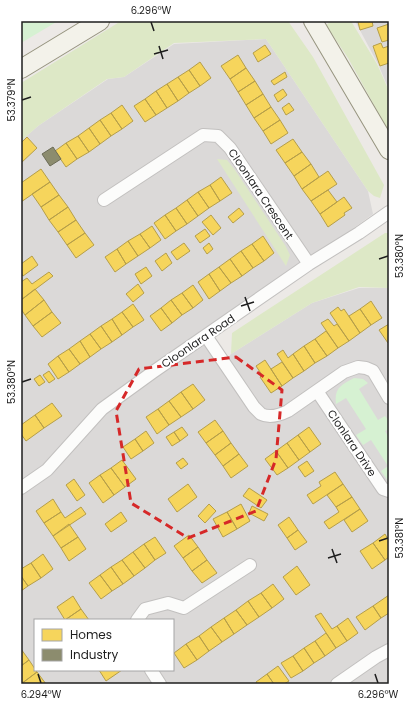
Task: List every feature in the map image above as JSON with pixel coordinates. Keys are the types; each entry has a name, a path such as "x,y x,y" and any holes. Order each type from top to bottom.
{"street":[{"path":"21,69 100,21"},
{"path":"313,21 389,150"},
{"name":"Cloonlara Crescent","path":"104,200 203,135 218,136 230,148 309,264"},
{"name":"Cloonlara Road","path":"21,488 47,470 102,409 309,264 359,233 389,212"},
{"path":"206,336 254,407 262,414 271,416 281,415 344,372 358,367 373,371 389,398"},
{"name":"Clonlara Drive","path":"317,391 383,489 389,491"},
{"path":"138,619 145,609 168,603 184,608 250,565"},
{"path":"337,684 376,657 389,650"},
{"path":"151,671 160,684"}],"highlighted area":[{"path":"236,357 282,390 276,459 256,511 188,538 131,503 116,411 139,369"}],"shaded area":[{"path":"355,21 389,21 389,90 378,64"},
{"path":"266,39 368,191 373,214 205,336 224,363 231,354 312,303 359,288 389,288 389,684 21,684 21,141 38,126 108,79 124,77 174,44"}],"green space":[{"path":"21,21 58,21 21,43"},
{"path":"121,21 288,21 313,57 384,185 380,198 374,196 368,191 266,39 174,43 124,77 107,79 38,126 21,141 21,83"},
{"path":"331,21 351,21 377,64 389,91 389,132 348,58 326,25"},
{"path":"217,159 227,160 235,170 285,245 290,255 286,266"},
{"path":"385,233 389,233 389,288 359,287 312,303 231,354 232,333"},
{"path":"354,378 363,379 368,383 359,389 378,420 385,416 389,421 389,429 385,431 389,438 389,481 381,471 388,466 371,440 363,445 356,435 366,429 346,398 336,404 336,394 339,388"}],"building: Homes":[{"path":"359,21 372,21 373,26 360,30"},
{"path":"389,24 389,40 382,42 377,28"},
{"path":"381,43 383,48 389,46 389,63 380,66 373,46"},
{"path":"265,45 271,54 258,62 253,53"},
{"path":"238,55 246,68 230,79 221,66"},
{"path":"200,62 211,78 200,86 189,70"},
{"path":"246,68 255,81 238,92 230,79"},
{"path":"189,70 200,86 189,93 178,77"},
{"path":"285,72 287,77 274,85 271,81"},
{"path":"178,77 189,93 178,101 167,84"},
{"path":"255,81 263,94 246,105 238,92"},
{"path":"167,84 178,101 167,108 156,91"},
{"path":"283,89 287,95 278,102 274,95"},
{"path":"156,91 167,108 156,115 145,99"},
{"path":"263,94 271,107 254,118 246,105"},
{"path":"145,99 156,115 145,122 134,106"},
{"path":"289,103 294,110 286,115 282,108"},
{"path":"122,105 133,121 122,129 111,113"},
{"path":"271,107 280,120 263,131 254,118"},
{"path":"111,113 122,129 111,136 100,120"},
{"path":"100,120 111,136 100,144 89,128"},
{"path":"280,120 288,133 271,144 263,131"},
{"path":"89,128 100,144 89,152 78,136"},
{"path":"78,136 89,152 77,159 66,143"},
{"path":"27,137 37,148 21,163 21,143"},
{"path":"293,139 302,152 285,163 276,150"},
{"path":"66,143 77,159 66,167 55,151"},
{"path":"302,152 311,164 294,176 285,163"},
{"path":"311,164 319,177 302,189 294,176"},
{"path":"41,169 50,182 21,202 21,183"},
{"path":"328,171 337,184 311,201 302,189"},
{"path":"221,177 232,193 220,201 210,185"},
{"path":"50,182 59,195 41,207 32,194"},
{"path":"210,185 220,201 209,208 198,192"},
{"path":"328,190 337,202 320,214 311,201"},
{"path":"198,192 209,208 198,216 187,200"},
{"path":"59,195 68,207 49,220 41,207"},
{"path":"344,197 352,208 328,227 320,214"},
{"path":"187,200 198,216 187,224 176,208"},
{"path":"68,207 76,220 58,232 49,220"},
{"path":"176,208 187,224 176,231 165,215"},
{"path":"239,208 244,214 233,223 228,217"},
{"path":"165,215 176,231 165,239 154,223"},
{"path":"211,215 221,228 213,235 202,222"},
{"path":"76,220 85,233 67,245 58,232"},
{"path":"152,226 161,240 150,248 140,234"},
{"path":"205,229 210,236 200,243 195,236"},
{"path":"85,233 94,245 76,258 67,245"},
{"path":"140,234 150,248 138,256 128,241"},
{"path":"263,236 274,253 264,261 252,244"},
{"path":"128,241 138,256 126,264 117,249"},
{"path":"184,243 190,251 177,260 171,252"},
{"path":"209,243 213,249 207,254 203,248"},
{"path":"252,244 264,261 253,268 241,251"},
{"path":"117,249 126,264 115,272 105,257"},
{"path":"241,251 253,268 242,276 230,259"},
{"path":"166,253 172,263 162,271 155,261"},
{"path":"32,256 38,265 23,276 21,273 21,264"},
{"path":"230,259 242,276 231,283 219,267"},
{"path":"146,267 152,276 141,284 135,274"},
{"path":"219,267 231,283 220,291 209,274"},
{"path":"49,272 53,276 21,300 21,282 27,278 32,284"},
{"path":"209,274 220,291 209,299 198,282"},
{"path":"138,284 144,293 133,302 126,294"},
{"path":"193,285 203,300 193,308 182,293"},
{"path":"35,289 44,300 25,315 21,309 21,300"},
{"path":"182,293 193,308 182,315 171,300"},
{"path":"44,300 52,312 33,326 25,315"},
{"path":"171,300 182,315 172,323 161,308"},
{"path":"371,301 382,318 371,325 360,309"},
{"path":"133,304 144,320 133,327 122,312"},
{"path":"338,307 341,311 344,309 360,333 349,341 330,313"},
{"path":"161,308 172,323 161,331 150,316"},
{"path":"360,309 371,325 360,333 349,316"},
{"path":"52,312 61,323 42,337 33,326"},
{"path":"122,312 133,327 122,335 112,319"},
{"path":"112,319 122,335 112,342 101,326"},
{"path":"328,319 334,326 337,324 349,341 338,348 321,323"},
{"path":"389,324 389,342 388,343 379,330"},
{"path":"101,326 112,342 101,349 90,334"},
{"path":"326,331 338,348 327,356 315,339"},
{"path":"90,334 101,349 90,357 80,341"},
{"path":"315,339 327,356 315,363 304,346"},
{"path":"80,341 90,357 80,364 69,349"},
{"path":"304,346 315,363 304,371 293,354"},
{"path":"69,349 80,364 69,372 58,356"},
{"path":"283,350 288,358 293,354 304,371 293,378 277,354"},
{"path":"58,356 69,372 58,379 48,364"},
{"path":"265,360 282,386 271,393 260,377 262,375 256,366"},
{"path":"282,362 293,378 282,386 271,369"},
{"path":"49,371 55,379 49,383 43,375"},
{"path":"40,375 45,382 39,386 34,379"},
{"path":"193,384 205,400 193,409 181,392"},
{"path":"181,392 193,409 181,417 169,401"},
{"path":"169,401 181,417 169,425 158,409"},
{"path":"52,403 62,416 44,428 35,415"},
{"path":"158,409 169,425 157,434 146,417"},
{"path":"35,415 44,428 26,441 21,434 21,425"},
{"path":"215,420 223,431 206,443 198,432"},
{"path":"182,427 188,435 180,441 174,432"},
{"path":"309,427 321,444 310,452 298,435"},
{"path":"146,431 154,443 143,451 135,439"},
{"path":"223,431 231,443 215,455 206,443"},
{"path":"174,432 180,441 172,446 166,437"},
{"path":"298,435 310,452 299,460 287,443"},
{"path":"135,439 143,451 131,459 123,447"},
{"path":"231,443 239,454 223,466 215,455"},
{"path":"287,443 299,460 288,468 276,451"},
{"path":"276,451 288,468 277,475 265,459"},
{"path":"239,454 248,466 231,478 223,466"},
{"path":"183,458 188,464 181,469 176,463"},
{"path":"122,460 136,479 125,487 111,468"},
{"path":"307,461 314,471 305,477 298,467"},
{"path":"111,468 125,487 114,495 100,475"},
{"path":"335,472 343,484 313,504 307,495 321,486 319,482"},
{"path":"100,475 114,495 103,503 89,483"},
{"path":"74,479 85,495 77,501 66,485"},
{"path":"188,484 197,497 177,512 168,499"},
{"path":"343,484 352,497 336,507 327,495"},
{"path":"249,488 267,500 261,508 243,496"},
{"path":"352,497 360,509 329,529 324,522 339,512 336,507"},
{"path":"53,499 61,512 44,523 36,511"},
{"path":"209,504 216,511 205,523 198,516"},
{"path":"241,504 250,521 237,529 227,512"},
{"path":"252,506 268,514 264,521 249,513"},
{"path":"81,507 86,514 53,536 44,523 61,512 65,518"},
{"path":"360,509 368,521 352,532 344,520"},
{"path":"121,512 127,521 111,532 105,524"},
{"path":"227,512 237,529 223,537 213,519"},
{"path":"289,517 298,530 287,538 278,525"},
{"path":"69,524 78,537 61,548 53,536"},
{"path":"298,530 307,542 295,550 287,538"},
{"path":"385,534 389,541 389,557 385,560 373,543"},
{"path":"189,535 198,547 183,558 174,546"},
{"path":"78,537 86,549 69,561 61,548"},
{"path":"155,537 166,553 155,560 144,544"},
{"path":"373,543 385,560 372,569 360,551"},
{"path":"144,544 155,560 145,568 133,552"},
{"path":"198,547 207,560 192,571 183,558"},
{"path":"133,552 145,568 134,576 122,560"},
{"path":"43,554 53,569 41,578 31,563"},
{"path":"122,560 134,576 123,584 111,567"},
{"path":"207,560 217,573 202,583 192,571"},
{"path":"31,563 41,578 28,586 21,576 21,569"},
{"path":"297,566 310,585 296,595 283,577"},
{"path":"111,567 123,584 112,591 100,575"},
{"path":"100,575 112,591 101,599 89,583"},
{"path":"21,576 28,586 21,591"},
{"path":"273,584 284,599 272,608 261,593"},
{"path":"261,593 272,608 259,617 248,601"},
{"path":"389,595 389,613 381,618 373,606"},
{"path":"73,596 81,609 64,619 57,607"},
{"path":"248,601 259,617 247,625 236,610"},
{"path":"373,606 381,618 365,630 356,617"},
{"path":"81,609 88,619 66,619"},
{"path":"236,610 247,625 234,634 224,618"},
{"path":"321,613 332,629 337,626 347,641 336,648 315,616"},
{"path":"224,618 234,634 222,642 211,627"},
{"path":"348,618 358,633 347,641 337,626"},
{"path":"211,627 222,642 209,651 199,636"},
{"path":"326,633 336,648 325,656 315,641"},
{"path":"199,636 209,651 197,660 186,644"},
{"path":"315,641 325,656 314,663 304,648"},
{"path":"186,644 197,660 184,668 174,653"},
{"path":"304,648 314,663 303,671 293,656"},
{"path":"21,649 29,660 21,666"},
{"path":"293,656 303,671 291,678 281,663"},
{"path":"29,660 34,668 34,671 37,672 21,684 21,666"},
{"path":"278,666 289,681 284,684 274,684 267,674"},
{"path":"100,671 121,671 106,681"},
{"path":"37,672 46,684 21,684"},
{"path":"267,674 274,684 257,684 256,682"}],"building: Industry":[{"path":"53,147 61,159 50,166 42,154"}]}
